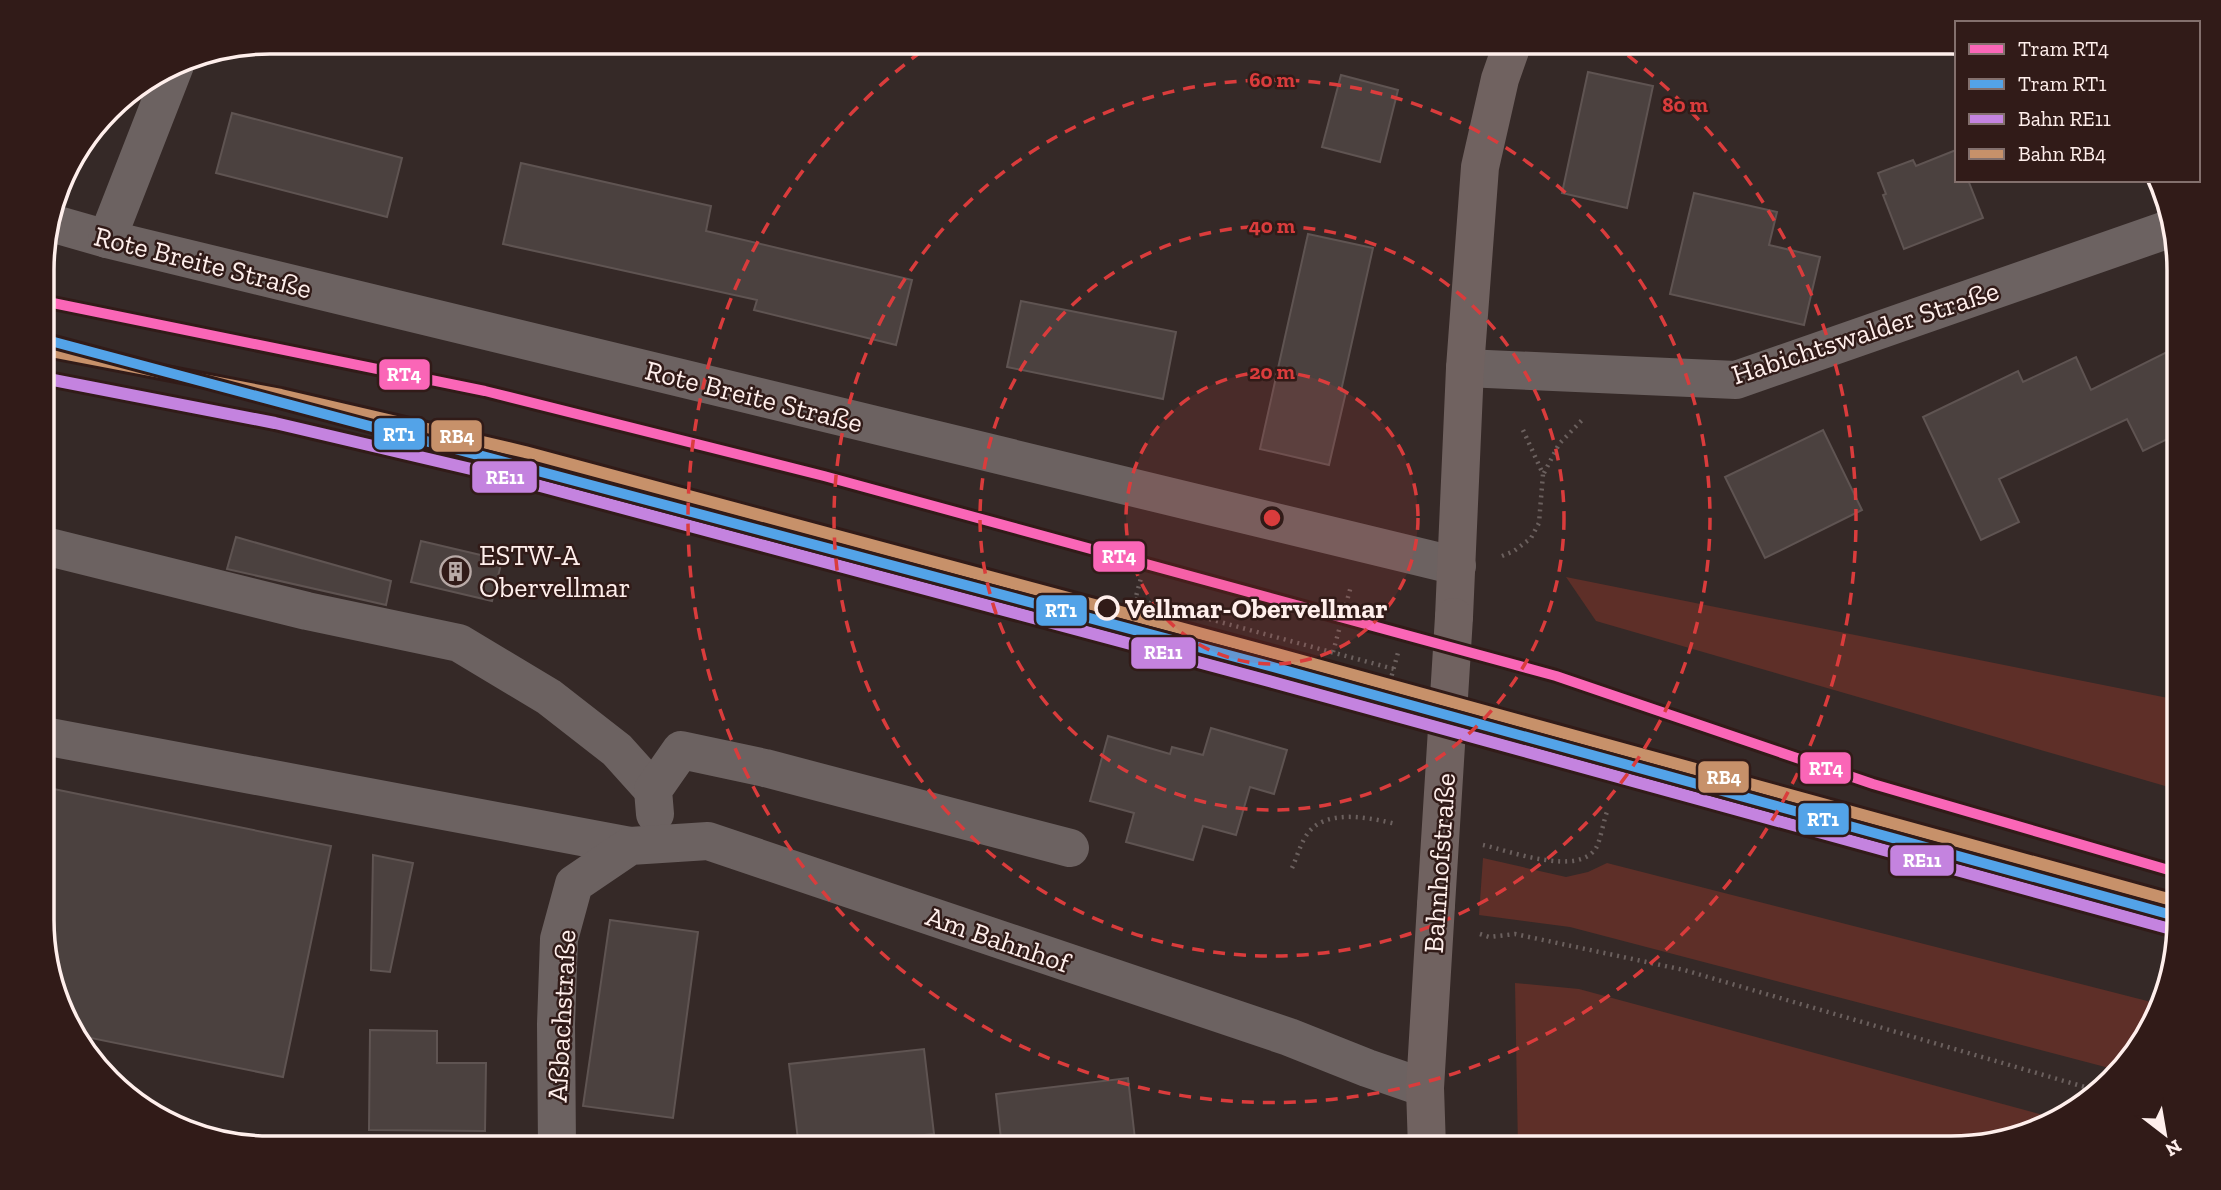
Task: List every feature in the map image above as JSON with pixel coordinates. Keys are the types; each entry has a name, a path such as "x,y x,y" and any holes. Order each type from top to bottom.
{"main road":[{"name":"Bahnhofstraße","path":"1427,1135 1425,1088 1454,617 1474,564 1465,368 1480,167 1500,79 1509,54"}],"street":[{"path":"107,239 169,80"},
{"name":"Rote Breite Straße","path":"59,225 107,239 1474,564"},
{"name":"Habichtswalder Straße","path":"1465,368 1736,380 2163,231"},
{"path":"55,548 307,611 459,643 549,697 617,750 653,790"},
{"path":"54,738 644,845 653,790 681,750 765,768 1070,848"},
{"name":"Am Bahnhof","path":"574,884 644,845 708,841 1289,1037 1425,1088"},
{"name":"Aßbachstraße","path":"557,1136 559,939 574,884"}],"path":[{"path":"1474,564 1514,551 1531,538 1539,523 1543,474 1559,444 1625,375"},
{"path":"1523,430 1543,474"},
{"path":"1129,622 1141,578"},
{"path":"1330,651 1350,589"},
{"path":"1135,599 1394,669"},
{"path":"1388,689 1399,649"},
{"path":"1596,848 1607,811"},
{"path":"1292,868 1308,833"},
{"path":"1471,932 1489,937 1515,934 1684,970 2086,1087"}],"shaded area":[{"path":"1566,577 2167,698 2167,787 1596,621"},
{"path":"1483,858 1566,877 1588,872 1607,863 2150,1002 2130,1040 2107,1068 1570,927 1479,915"},
{"path":"1515,983 1579,989 2042,1115 1993,1132 1965,1135 1518,1135"}],"building":[{"path":"1588,72 1653,86 1627,208 1562,193"},
{"path":"1341,75 1398,90 1380,162 1322,147"},
{"path":"232,113 402,158 387,217 216,173"},
{"path":"1955,150 1955,182 1969,182 1983,218 1904,249 1883,195 1886,194 1878,173 1913,160 1916,166"},
{"path":"521,163 711,206 706,231 912,280 896,345 754,310 757,300 503,244"},
{"path":"1694,193 1777,212 1769,245 1820,257 1804,325 1670,294"},
{"path":"1308,234 1373,248 1341,391 1346,392 1329,465 1260,449"},
{"path":"1021,301 1176,332 1163,399 1007,367"},
{"path":"2167,352 2167,439 2143,451 2127,419 1999,479 2019,522 1981,540 1923,417 2018,371 2023,382 2076,357 2091,390"},
{"path":"1823,430 1862,510 1765,558 1725,477"},
{"path":"236,537 391,581 386,605 227,569"},
{"name":"ESTW-A Obervellmar","path":"421,541 502,560 492,601 411,582"},
{"path":"1211,728 1287,750 1274,794 1250,787 1236,835 1203,826 1193,860 1126,842 1134,813 1090,801 1108,736 1170,754 1172,747 1203,755"},
{"path":"54,789 331,846 283,1077 90,1038 66,989 58,962 54,919"},
{"path":"373,855 413,863 390,972 371,970"},
{"path":"610,920 698,932 673,1118 583,1106"},
{"path":"370,1030 437,1031 437,1063 486,1063 485,1131 369,1130"},
{"path":"924,1049 934,1134 798,1136 789,1064"},
{"path":"1128,1078 1135,1135 1001,1136 996,1094"}],"tram line":[{"name":"RT4","path":"55,303 485,391 824,476 1556,676 1873,784 2167,870"},
{"name":"RT1","path":"55,342 1273,667 2167,914"}],"rail line":[{"name":"RB4","path":"55,352 281,395 525,452 1277,654 2167,899"},
{"name":"RE11","path":"55,380 275,423 518,480 1269,681 2166,928"}],"place":[{"name":"ESTW-A Obervellmar","path":"456,571"},
{"name":"Vellmar-Obervellmar","path":"1107,608"}]}
